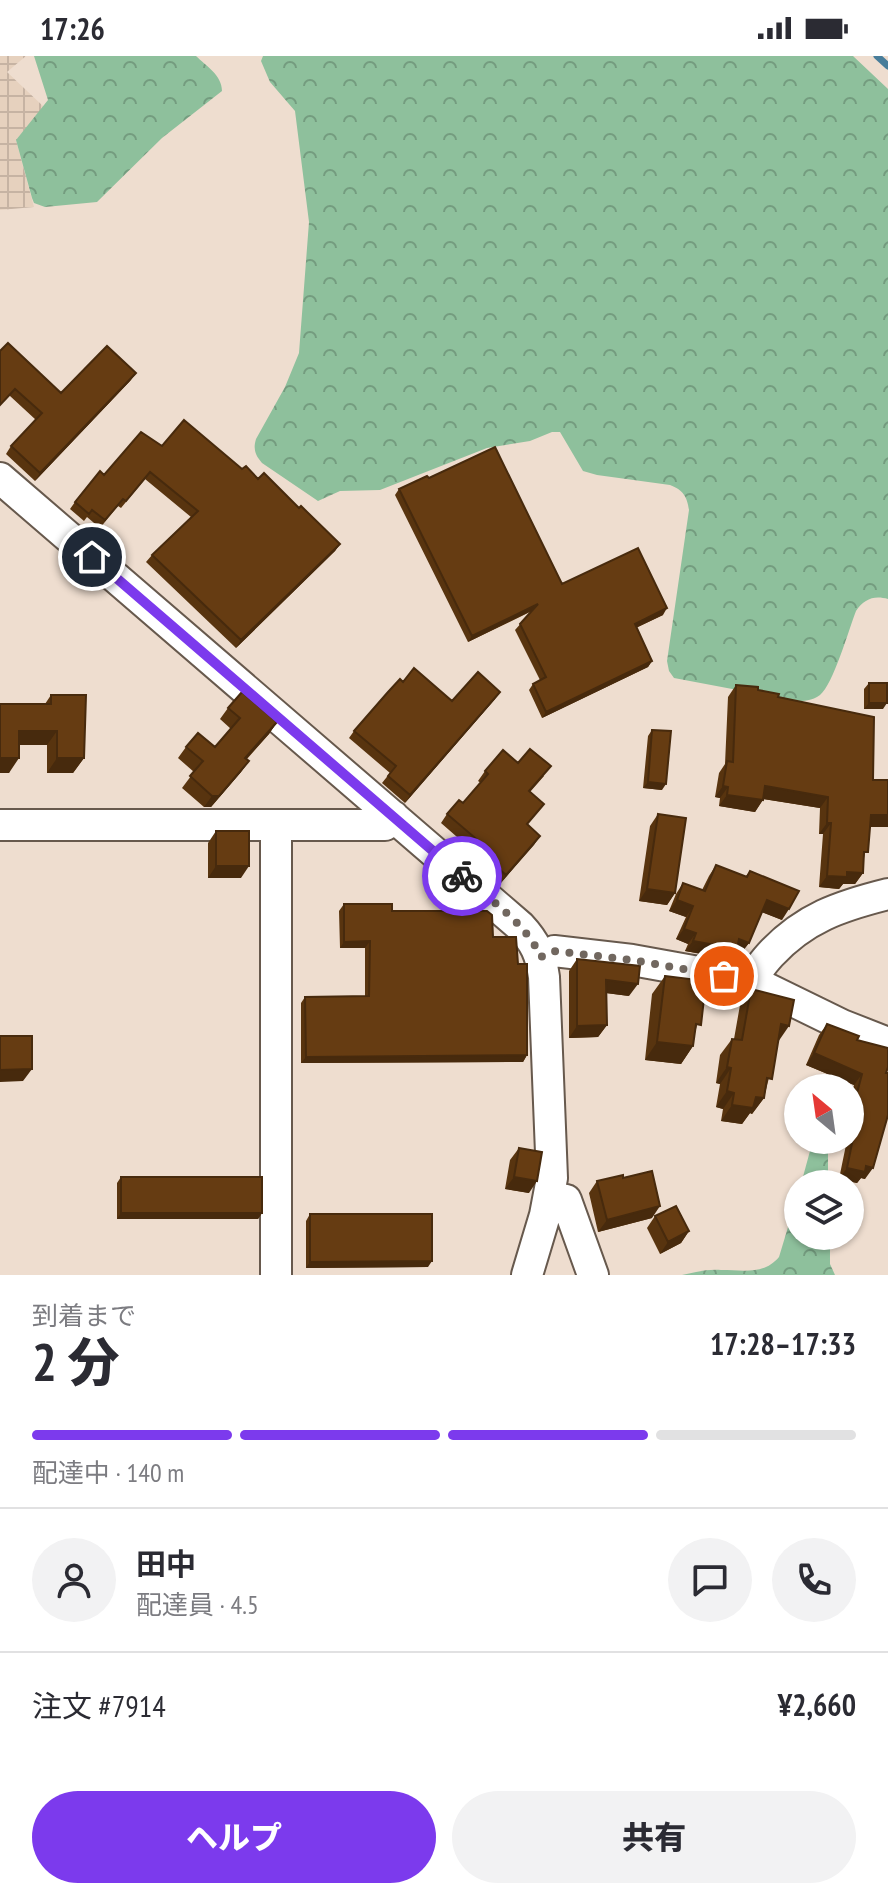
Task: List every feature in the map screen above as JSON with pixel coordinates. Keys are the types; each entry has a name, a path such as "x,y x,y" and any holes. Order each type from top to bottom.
{"street":[{"path":"0,478 533,940 541,957 544,977 552,1159 550,1197 527,1275"},
{"path":"0,825 385,825 393,816"},
{"path":"276,825 276,1275"},
{"path":"754,982 756,971 796,929 817,918 888,894"},
{"path":"541,957 554,951 632,960 754,982 842,1025 888,1043"},
{"path":"550,1197 566,1200 593,1275"}],"shaded area":[{"path":"0,56 26,56 7,72 44,107 16,140 34,207 0,210"}],"green space":[{"path":"34,56 196,56 216,76 222,91 162,138 97,202 45,207 34,203 16,140 48,100"},
{"path":"263,56 853,56 888,89 888,599 870,599 856,611 835,669 820,695 811,700 795,701 674,678 667,661 689,510 686,497 670,485 583,471 560,432 487,448 380,490 340,491 318,501 262,463 255,452 256,439 285,387 299,353 309,222 295,111 270,82 261,61"},
{"path":"809,1154 828,1154 828,1170 805,1170"},
{"path":"784,1240 784,1250 830,1250 830,1264 835,1275 682,1275 711,1270 760,1269 779,1257"}],"building":[{"path":"8,343 61,393 107,346 136,373 40,473 11,446 42,413 15,389 0,405 0,351"},
{"path":"184,420 242,469 246,466 258,479 264,473 340,544 241,640 152,555 198,511 150,472 105,520 92,510 89,514 75,502 100,471 104,475 141,432 162,446"},
{"path":"495,447 562,584 638,548 667,608 635,624 652,661 546,712 533,684 546,677 520,624 538,604 472,636 399,489"},
{"path":"414,668 452,701 478,672 500,692 410,795 388,776 396,766 354,731 400,679 403,682"},
{"path":"869,683 887,683 887,703 869,703"},
{"path":"736,685 758,687 758,690 779,694 778,697 874,717 873,780 888,780 888,815 871,815 863,873 847,872 847,877 827,876 831,823 827,823 828,797 765,786 763,800 727,795 728,787 723,786 727,761 733,762"},
{"path":"242,692 277,722 245,758 249,761 219,796 212,796 190,776 203,761 186,747 198,733 215,747 240,718 228,708"},
{"path":"51,695 86,695 84,758 57,758 57,731 19,731 19,758 0,758 0,704 51,704"},
{"path":"652,730 671,731 666,784 648,782"},
{"path":"530,749 551,766 529,791 544,804 527,824 540,836 506,875 482,854 487,848 447,814 459,800 463,803 488,774 485,771 503,750 518,763"},
{"path":"658,814 686,818 675,893 647,889"},
{"path":"216,831 249,831 249,866 216,866"},
{"path":"716,865 747,877 750,871 799,891 789,909 767,900 749,943 739,939 737,949 693,941 696,933 684,929 693,906 677,900 683,883 705,891"},
{"path":"344,904 392,904 392,911 487,911 492,915 493,937 516,937 518,964 527,964 527,1055 306,1057 305,997 369,996 370,941 344,942"},
{"path":"577,959 640,966 638,984 606,980 607,1025 577,1026"},
{"path":"665,976 706,981 701,1025 696,1024 693,1046 657,1042"},
{"path":"699,977 731,983 730,989 705,985 706,981 699,980"},
{"path":"751,989 794,1000 789,1026 781,1024 772,1079 767,1078 764,1098 756,1097 753,1108 732,1105 734,1093 727,1091 732,1039 742,1040"},
{"path":"827,1024 859,1036 857,1040 888,1048 888,1115 873,1168 866,1166 865,1172 847,1168 850,1154 864,1154 864,1074 814,1053"},
{"path":"0,1036 32,1036 32,1069 0,1070"},
{"path":"519,1148 542,1152 537,1181 514,1177"},
{"path":"652,1171 660,1206 607,1220 597,1181"},
{"path":"121,1177 262,1177 262,1213 121,1213"},
{"path":"676,1206 689,1231 668,1242 655,1216"},
{"path":"310,1214 432,1214 432,1261 310,1262"}],"waterway":[{"path":"877,56 888,66"}],"way so far":[{"path":"462,876 520,926 533,940 541,957 554,951 632,960 724,976"}],"route":[{"path":"92,557 462,876"}]}
